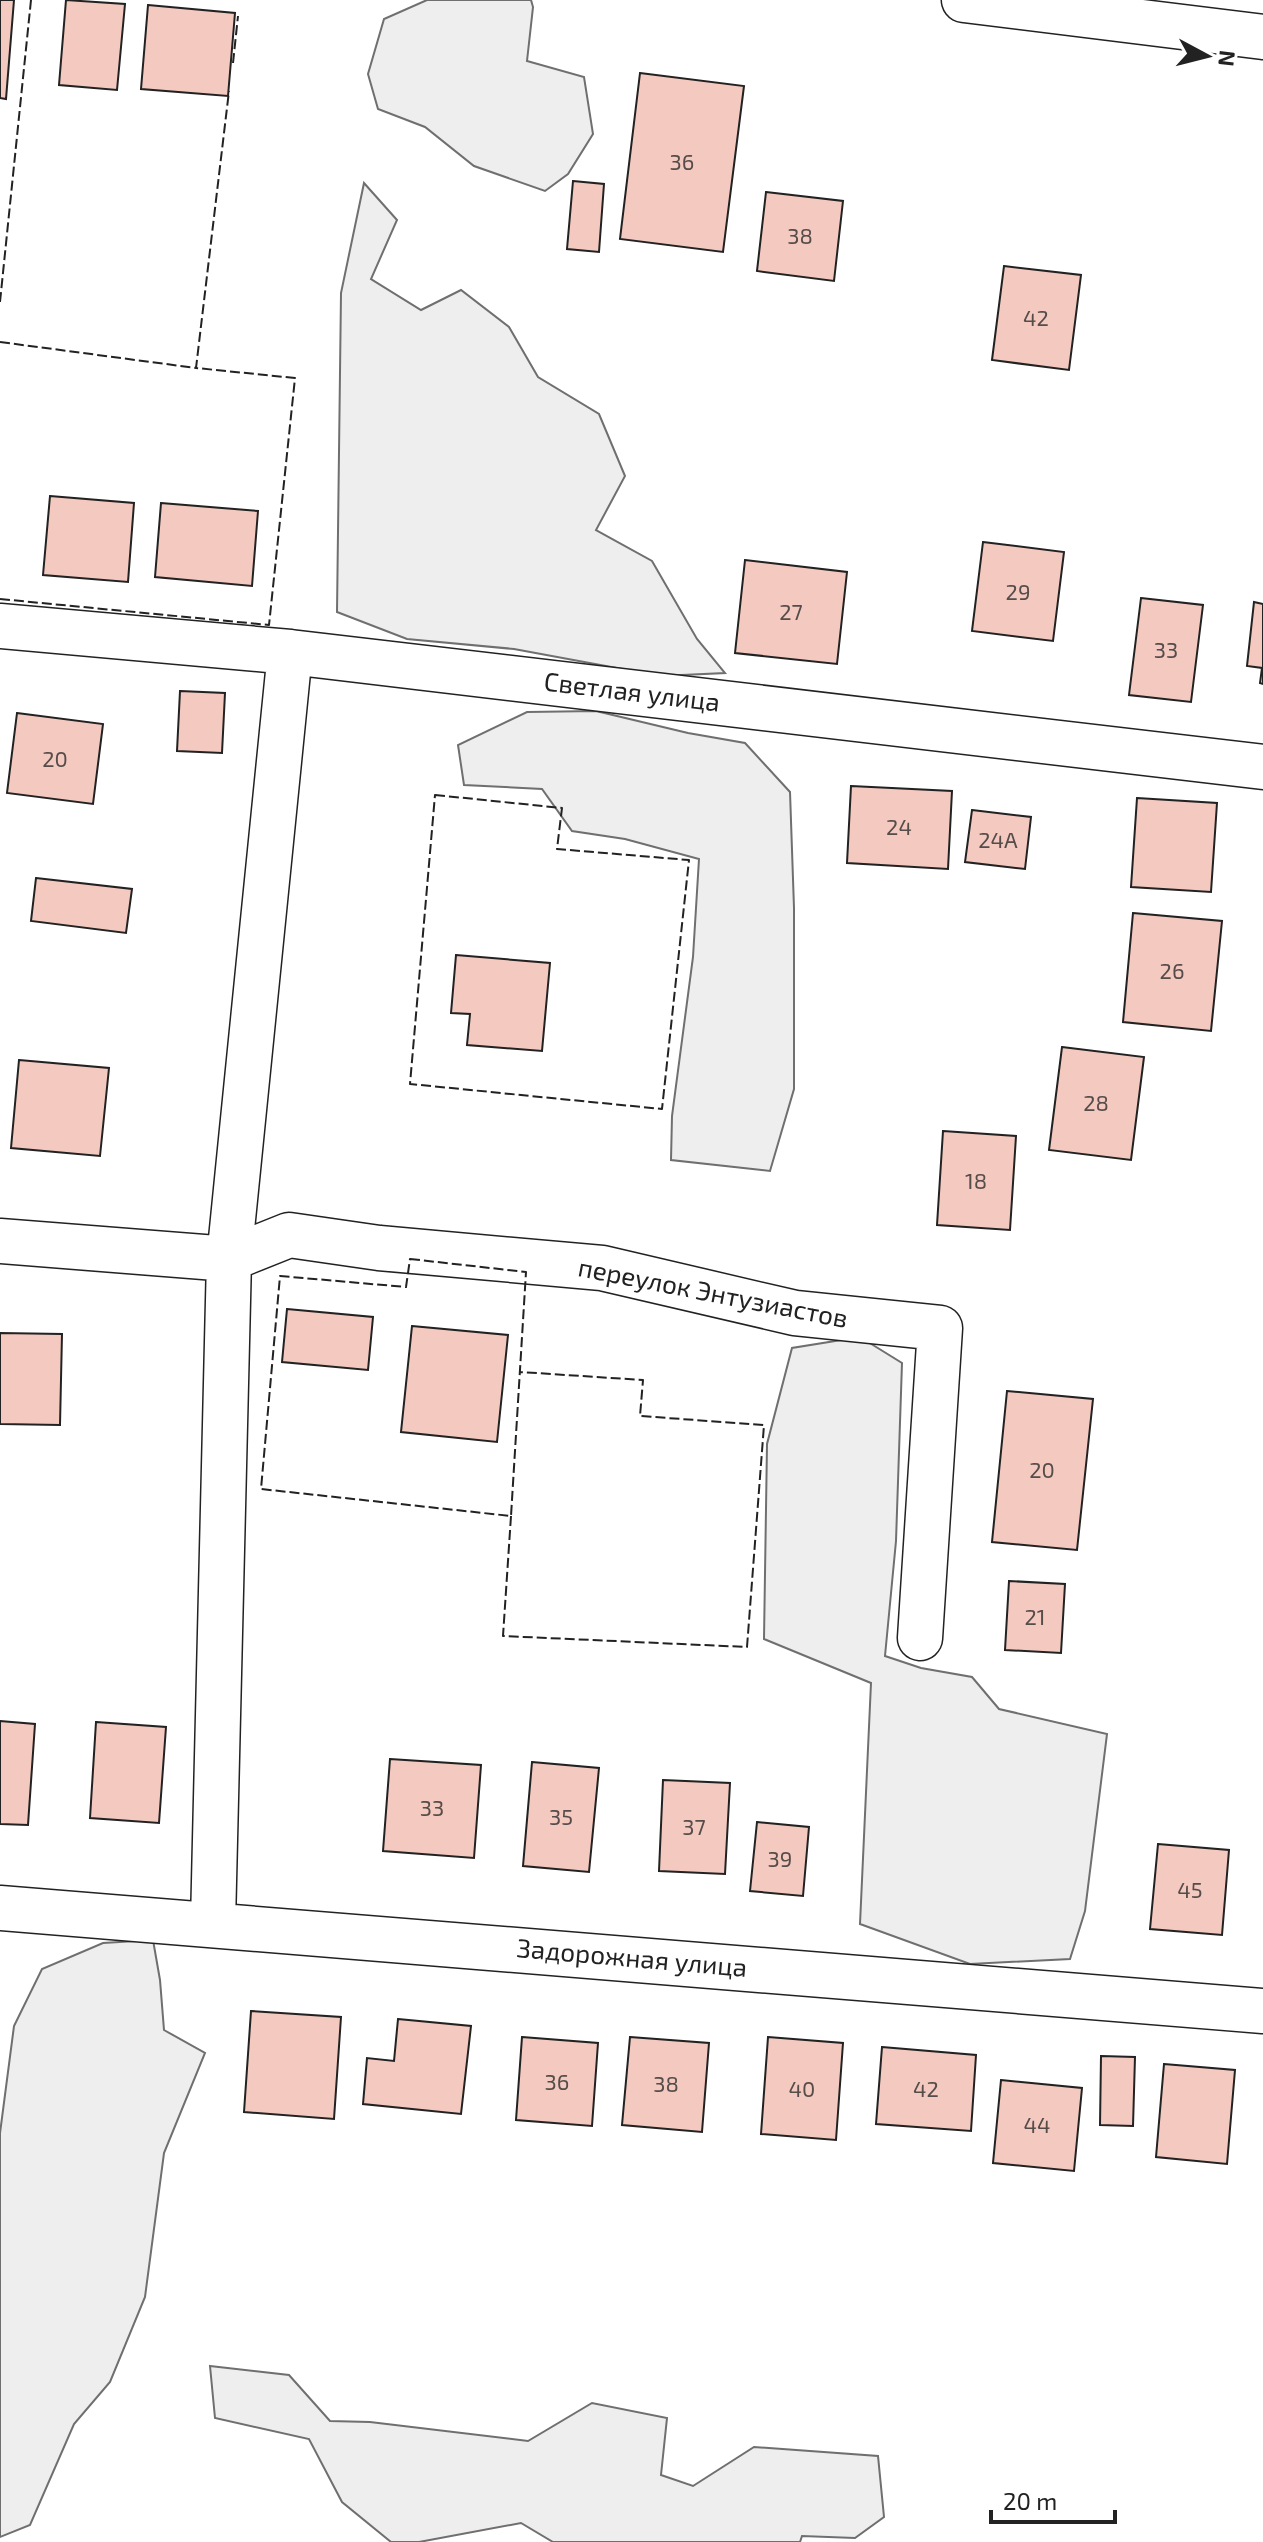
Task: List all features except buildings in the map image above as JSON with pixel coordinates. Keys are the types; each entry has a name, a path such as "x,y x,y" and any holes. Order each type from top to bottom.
{"street":[{"path":"964,0 1263,37"},
{"name":"Светлая улица","path":"0,626 290,652 1263,767"},
{"path":"213,1923 229,1259 290,652"},
{"name":"переулок Энтузиастов","path":"229,1259 289,1235 379,1248 602,1268 795,1313 940,1328 920,1638"},
{"path":"0,1241 229,1259"},
{"name":"Задорожная улица","path":"0,1908 1263,2011"}],"shaded area":[{"path":"427,0 531,0 533,7 527,61 584,77 593,134 568,174 545,191 474,166 425,127 378,109 368,74 384,19"},
{"path":"364,183 397,220 371,279 421,310 461,290 509,327 538,377 599,414 625,476 596,530 652,561 697,639 725,673 660,676 514,649 407,639 337,612 341,293"},
{"path":"596,711 745,743 790,792 794,908 794,1089 770,1171 671,1160 672,1116 693,957 699,859 625,839 572,831 542,789 464,785 458,745 527,712"},
{"path":"860,1337 902,1363 896,1541 885,1656 921,1668 972,1677 999,1709 1107,1734 1085,1911 1070,1959 970,1964 860,1924 871,1683 764,1639 767,1444 792,1348"},
{"path":"153,1940 164,2030 205,2053 164,2153 145,2297 110,2382 74,2424 30,2525 0,2537 0,2133 14,2026 42,1969 103,1943"},
{"path":"210,2366 289,2375 330,2421 370,2422 528,2441 592,2403 667,2418 661,2475 693,2486 754,2447 878,2456 884,2517 855,2538 802,2536 800,2542 553,2542 521,2523 419,2542 391,2542 342,2502 309,2439 215,2418"}],"fence":[{"path":"0,302 31,0"},
{"path":"233,63 238,16"},
{"path":"0,342 196,368 229,91"},
{"path":"0,599 269,625 295,378 196,368"},
{"path":"435,795 562,808 557,849 689,860 662,1109 410,1084 435,795"},
{"path":"410,1259 526,1272 511,1516 261,1489 280,1276 406,1287 410,1259"},
{"path":"511,1516 503,1636 747,1647 764,1425 640,1416 643,1380 520,1372"}]}
